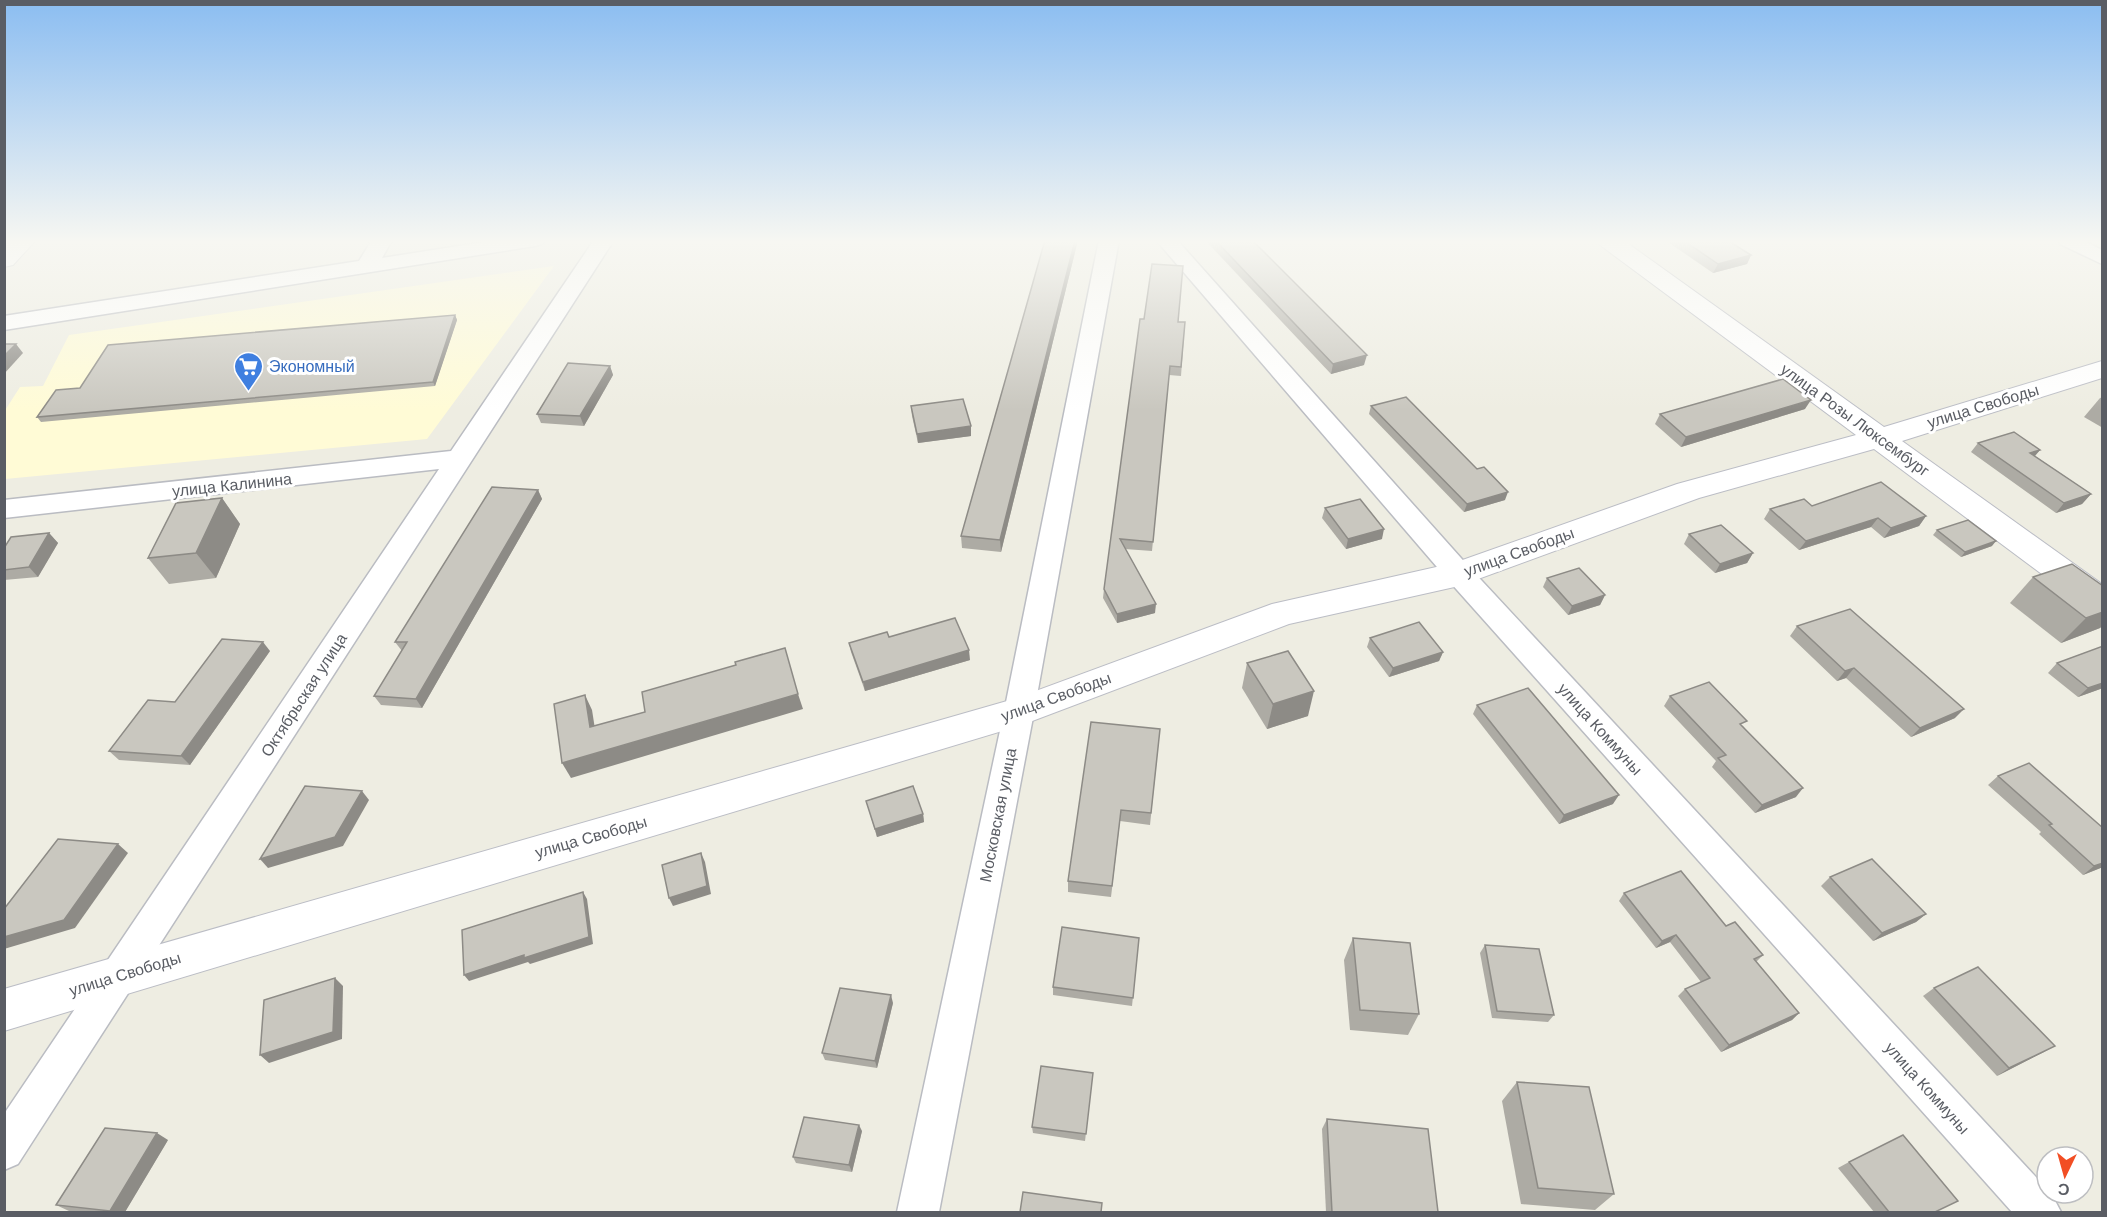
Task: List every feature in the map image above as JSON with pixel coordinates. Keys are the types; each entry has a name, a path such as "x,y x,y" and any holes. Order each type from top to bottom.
{"street":[{"path":"4,323 171,297"},
{"name":"Октябрьская улица","path":"4,1150 566,297"},
{"name":"Московская улица","path":"918,1212 1019,712 1097,297"},
{"name":"улица Коммуны","path":"1216,297 1459,574 2040,1212"},
{"name":"улица Розы Люксембург","path":"1686,297 2103,601"},
{"name":"улица Свободы","path":"4,1010 1019,712 1284,613 1459,574 1688,491 1880,438 2103,369"},
{"name":"улица Калинина","path":"4,509 458,459"}],"shaded area":[{"path":"338,297 531,297 427,439 5,479 4,412 20,387 43,386 69,335"}],"building":[{"path":"1029,297 1061,297 1000,540 961,536"},
{"path":"1147,297 1180,297 1178,322 1185,322 1181,367 1170,366 1153,542 1120,539 1156,604 1117,614 1104,589 1140,319 1144,319"},
{"path":"1269,297 1309,297 1367,355 1333,364"},
{"path":"455,315 433,382 37,417 56,390 80,388 108,345"},
{"path":"4,344 16,344 4,356"},
{"path":"568,363 610,366 580,416 537,414"},
{"path":"1783,379 1811,400 1686,437 1660,414"},
{"path":"1406,397 1477,469 1484,467 1508,492 1467,504 1371,406"},
{"path":"963,399 971,426 917,434 911,406"},
{"path":"2014,432 2040,450 2030,453 2091,494 2064,503 1978,443"},
{"path":"1881,482 1926,516 1891,528 1878,518 1806,541 1770,509 1804,499 1812,506"},
{"path":"492,487 538,490 416,699 374,696 407,642 395,642"},
{"path":"222,498 196,553 148,558 176,503"},
{"path":"1360,499 1384,529 1348,539 1325,508"},
{"path":"1968,520 1996,541 1965,552 1937,530"},
{"path":"1721,525 1753,553 1720,564 1689,534"},
{"path":"49,533 29,567 4,570 4,548 11,537"},
{"path":"2072,564 2103,586 2103,612 2086,618 2033,577"},
{"path":"1579,568 1605,595 1572,606 1547,578"},
{"path":"1850,609 1964,709 1920,728 1854,668 1845,671 1797,626"},
{"path":"955,618 969,650 863,682 849,643 887,632 889,637"},
{"path":"1419,622 1443,652 1393,668 1370,638"},
{"path":"222,639 263,642 181,756 109,751 148,700 175,702"},
{"path":"2103,646 2103,683 2088,688 2057,663"},
{"path":"785,648 798,694 562,763 554,704 585,695 590,727 645,712 642,692 736,665 735,662"},
{"path":"1288,651 1314,691 1273,704 1247,663"},
{"path":"1709,682 1747,721 1740,724 1803,788 1762,805 1718,758 1726,755 1670,696"},
{"path":"1528,688 1619,795 1564,815 1477,705"},
{"path":"1091,722 1160,729 1151,813 1121,810 1112,886 1068,881"},
{"path":"2029,763 2103,828 2103,863 2094,866 2049,825 2052,824 1998,776"},
{"path":"305,786 362,791 335,837 260,859"},
{"path":"913,786 923,814 875,829 866,801"},
{"path":"58,839 118,844 64,920 4,937 4,909"},
{"path":"701,853 707,886 669,898 662,865"},
{"path":"1872,859 1926,914 1882,933 1830,877"},
{"path":"1681,871 1726,926 1735,922 1763,955 1754,959 1799,1013 1729,1045 1685,989 1710,978 1676,935 1662,941 1624,893"},
{"path":"583,892 589,937 464,975 462,930"},
{"path":"1062,927 1139,938 1133,998 1053,987"},
{"path":"1353,938 1410,943 1419,1014 1360,1010"},
{"path":"1485,945 1539,949 1554,1015 1497,1011"},
{"path":"1978,967 2055,1046 2009,1068 1934,988"},
{"path":"335,978 333,1032 260,1055 264,1000"},
{"path":"840,988 891,995 875,1061 822,1053"},
{"path":"1041,1066 1093,1073 1086,1134 1032,1127"},
{"path":"1517,1082 1589,1087 1614,1194 1538,1188"},
{"path":"804,1117 859,1125 849,1165 793,1157"},
{"path":"1327,1119 1428,1129 1438,1212 1332,1212"},
{"path":"105,1128 157,1133 110,1211 56,1205"},
{"path":"1903,1135 1958,1201 1935,1212 1889,1212 1849,1162"},
{"path":"1023,1192 1102,1203 1101,1212 1020,1212"}],"place":[{"name":"Экономный","path":"248,392"}]}
